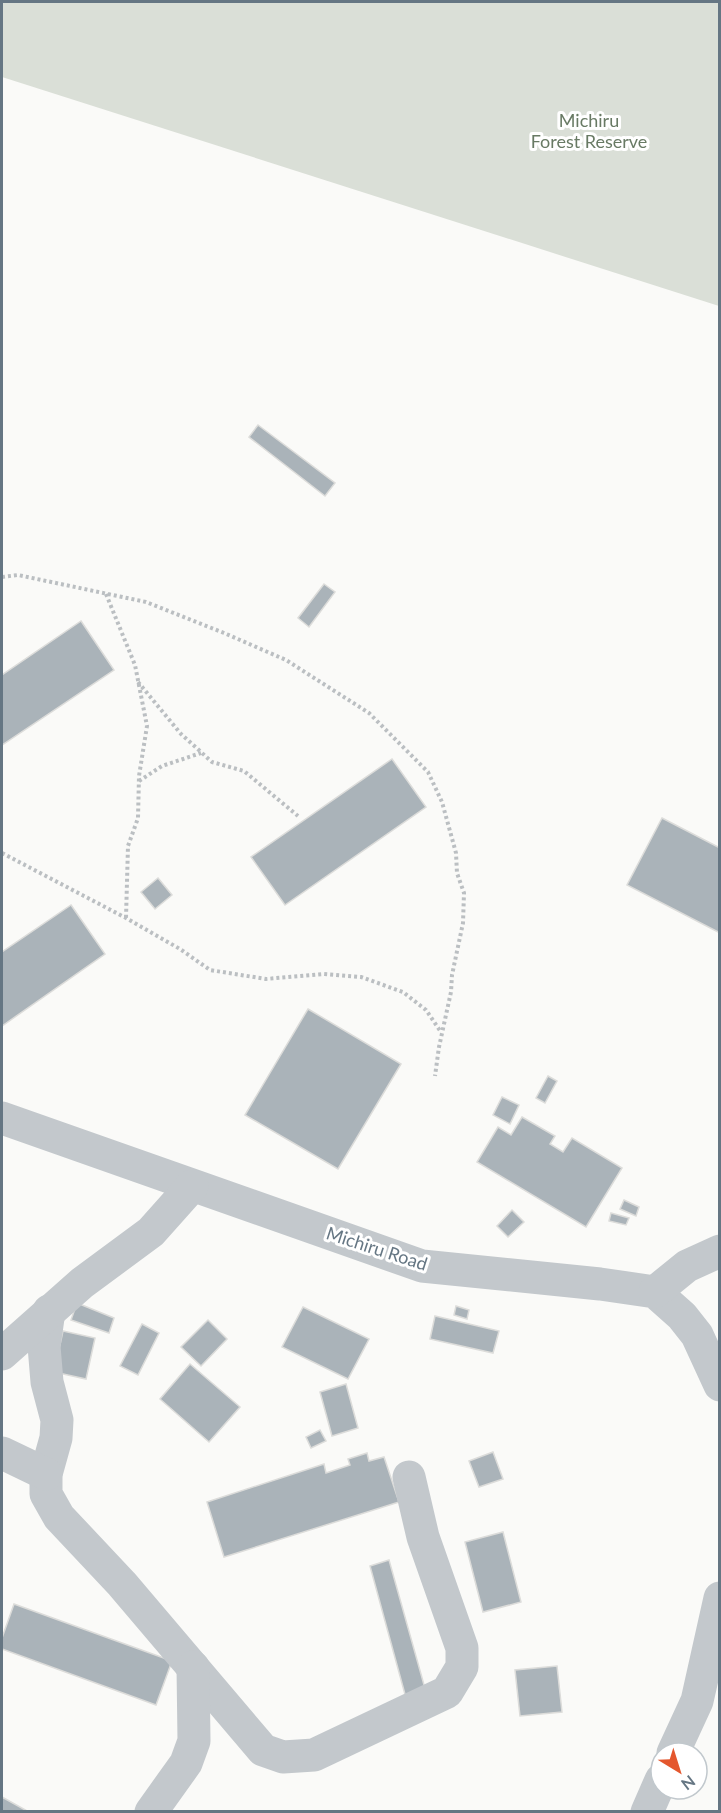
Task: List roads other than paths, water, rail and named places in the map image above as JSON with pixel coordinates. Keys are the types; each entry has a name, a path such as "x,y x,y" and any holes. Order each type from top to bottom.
{"street":[{"name":"Michiru Road","path":"2,1118 422,1266 656,1292"},
{"path":"2,1354 82,1283 151,1232 192,1186"},
{"path":"720,1251 687,1266 656,1292 682,1316 697,1335 720,1385"},
{"path":"49,1311 44,1346 47,1382 57,1420 56,1438 45,1474 46,1494 59,1517 122,1584 263,1750 283,1757 314,1755 447,1692 462,1667 462,1648 423,1537 409,1477"},
{"path":"2,1453 45,1474"},
{"path":"679,1741 697,1701 720,1598"},
{"path":"151,1812 186,1763 194,1741 193,1667"}],"park label":[{"name":"Michiru Forest Reserve","path":"589,130"}]}
